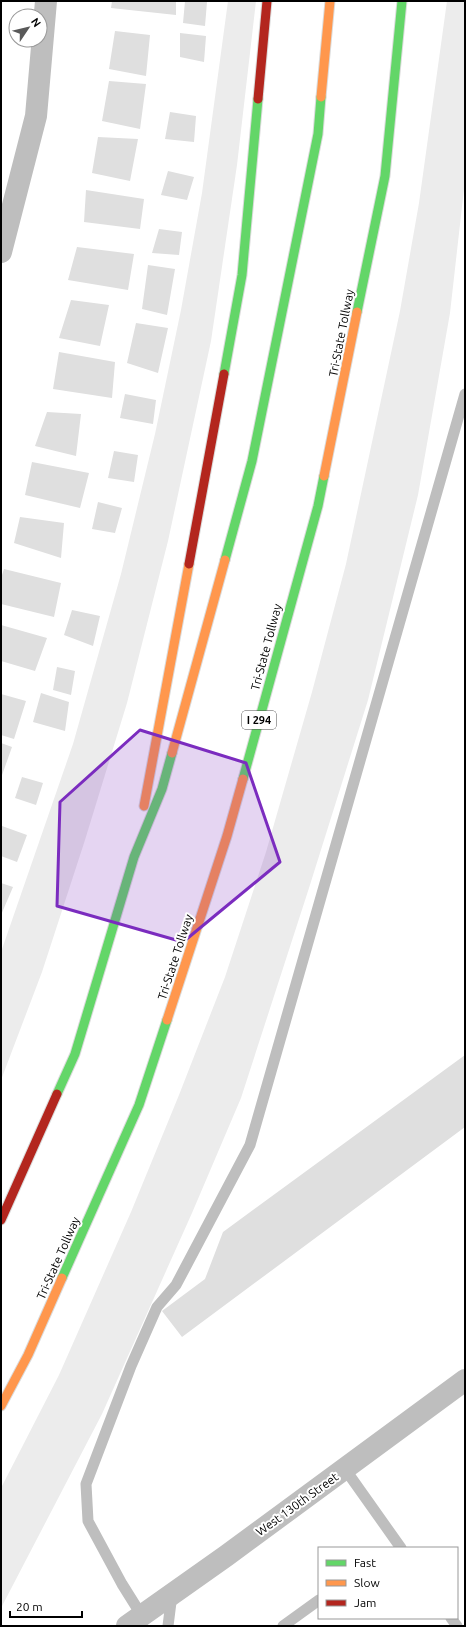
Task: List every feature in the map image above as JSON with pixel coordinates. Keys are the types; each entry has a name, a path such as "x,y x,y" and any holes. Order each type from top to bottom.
{"highway":[{"path":"134,857 242,275 266,1"},
{"path":"1,1220 75,1054 134,857 162,789 252,461 318,134 330,1"},
{"name":"Tri-State Tollway","path":"1,1406 28,1355 139,1105 227,836 318,506 385,176 402,1"}],"street":[{"path":"1,252 36,116 46,1"},
{"name":"West 130th Street","path":"135,1621 465,1380"}],"lane":[{"path":"135,1621 122,1584 88,1521 86,1484 130,1366 156,1307 176,1285 250,1145 465,394"},
{"path":"344,1469 398,1547"},
{"path":"168,1626 172,1594"},
{"path":"283,1626 318,1601"}],"highlighted area":[{"path":"140,730 246,763 280,862 183,942 57,906 60,802"}],"shaded area":[{"path":"228,1 256,1 237,165 211,341 168,541 127,703 85,840 42,972 1,1080 1,952 73,744 121,574 155,434 181,310 202,193"},
{"path":"447,1 465,1 465,180 450,313 418,495 368,700 241,1098 192,1213 102,1414 1,1608 1,1488 59,1375 131,1212 179,1095 225,977 266,852 312,692 346,564 400,311 419,203"}],"building":[{"path":"112,1 176,1 176,15 111,8"},
{"path":"185,1 207,2 205,26 183,23"},
{"path":"115,31 150,35 146,76 109,69"},
{"path":"180,33 206,36 204,62 180,57"},
{"path":"109,81 146,84 140,129 102,121"},
{"path":"170,112 196,116 194,142 165,139"},
{"path":"98,137 138,139 130,181 92,173"},
{"path":"168,171 194,177 187,200 161,195"},
{"path":"86,190 144,199 140,229 84,222"},
{"path":"159,229 182,232 179,255 152,253"},
{"path":"77,247 134,254 128,290 68,280"},
{"path":"148,265 175,269 167,315 142,309"},
{"path":"71,300 109,305 100,346 59,338"},
{"path":"136,323 168,328 158,373 127,363"},
{"path":"59,352 115,362 112,398 53,389"},
{"path":"125,394 156,400 153,424 120,418"},
{"path":"47,412 81,414 76,456 35,446"},
{"path":"114,451 138,455 134,482 108,478"},
{"path":"32,462 89,473 80,508 25,495"},
{"path":"98,502 122,508 115,533 92,529"},
{"path":"20,517 64,523 61,558 14,543"},
{"path":"4,569 61,583 54,617 1,604 1,578"},
{"path":"72,610 100,616 93,646 64,635"},
{"path":"1,625 47,638 35,671 1,661"},
{"path":"57,667 75,671 71,695 53,690"},
{"path":"41,693 69,702 65,731 33,722"},
{"path":"1,694 26,701 14,739 1,735"},
{"path":"1,743 12,747 1,778"},
{"path":"22,777 43,783 36,805 15,798"},
{"path":"2,826 27,835 17,862 1,856"},
{"path":"1,883 13,887 1,915"},
{"path":"465,1055 465,1127 182,1337 162,1311 205,1279 223,1232"}],"traffic: fast":[{"path":"357,312 385,176 402,1"},
{"path":"225,560 252,461 318,134 321,97"},
{"path":"224,374 242,275 258,99"},
{"path":"243,779 318,506 324,476"},
{"path":"57,1094 75,1054 134,857 162,789 172,753"},
{"path":"62,1278 139,1105 167,1020"}],"traffic: slow":[{"path":"321,97 330,1"},
{"path":"324,476 357,312"},
{"path":"172,753 225,560"},
{"path":"144,806 189,564"},
{"path":"167,1020 227,836 243,779"},
{"path":"1,1406 28,1355 62,1278"}],"traffic: jam":[{"path":"258,99 267,1"},
{"path":"189,564 224,374"},
{"path":"1,1220 57,1094"}]}
